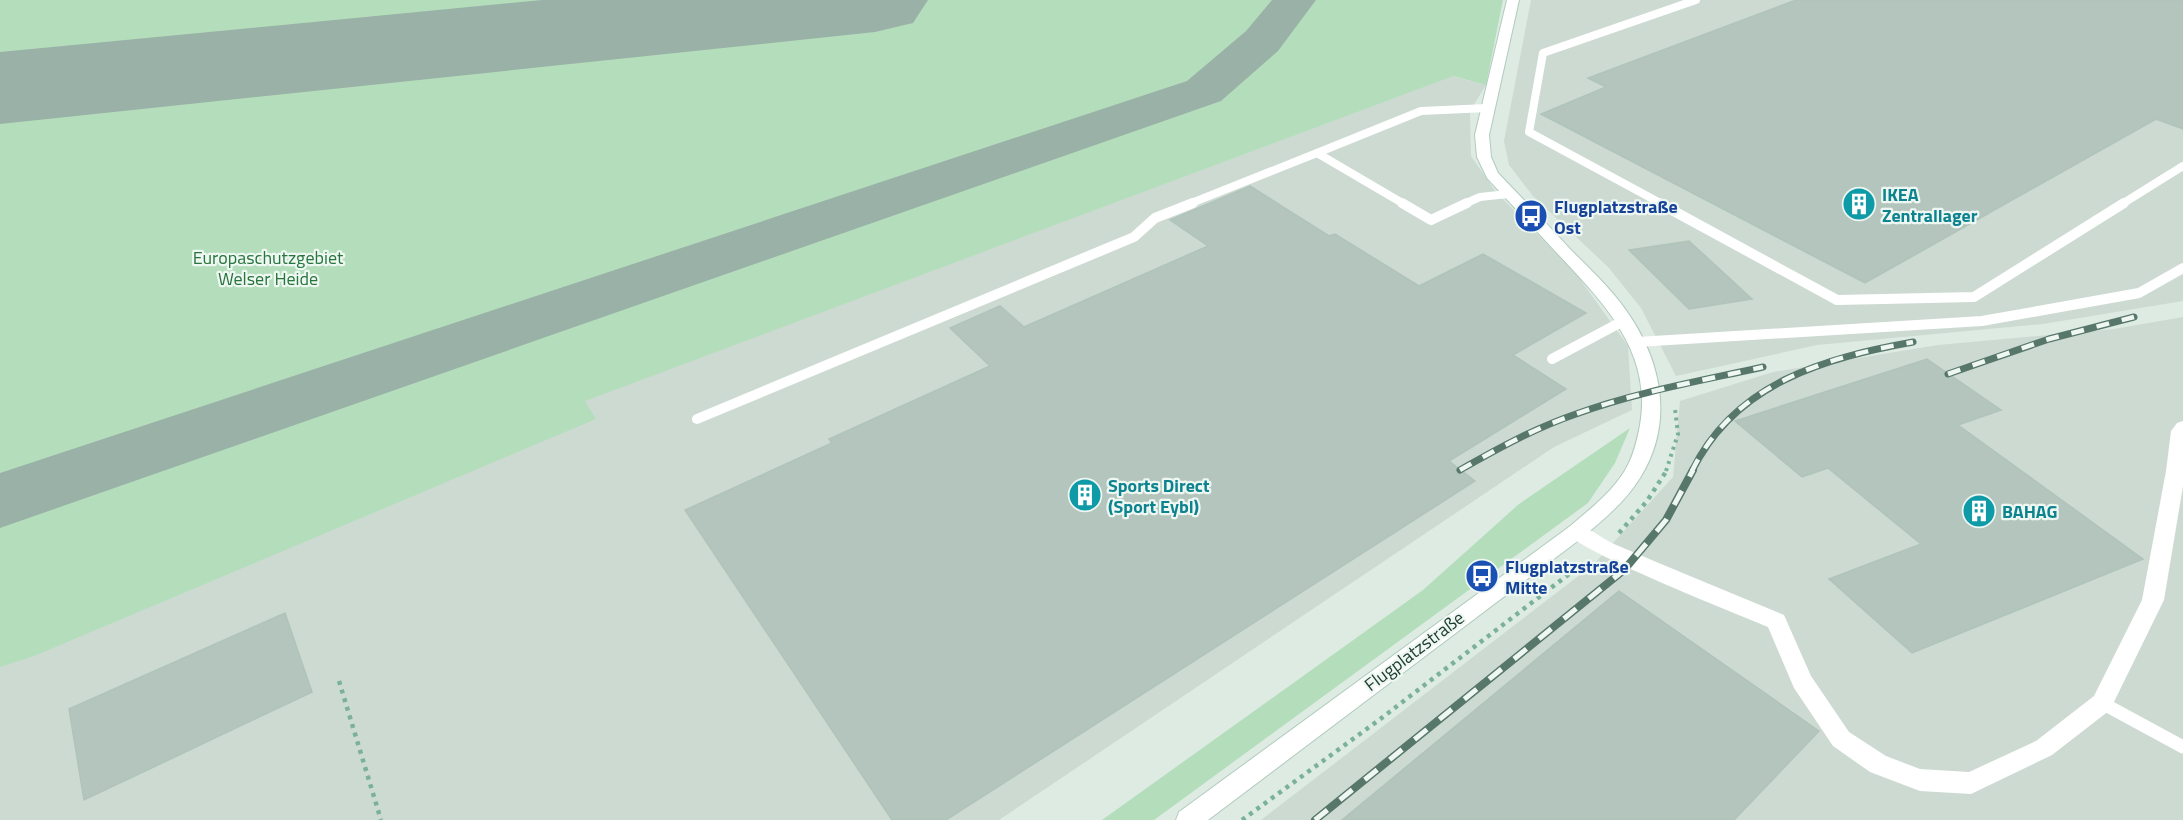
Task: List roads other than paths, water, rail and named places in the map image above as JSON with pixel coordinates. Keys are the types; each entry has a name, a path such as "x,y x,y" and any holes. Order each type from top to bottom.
{"street":[{"name":"Flugplatzstraße","path":"1188,820 1576,532 1608,505 1632,475 1646,445 1653,403 1649,377 1637,342 1625,320 1583,269 1508,194 1492,175 1484,157 1482,135 1514,0"},
{"path":"1576,532 1604,548 1776,621 1802,681 1841,739 1878,764 1920,780 1971,783 2044,748 2102,702 2153,600 2176,471 2180,431 2183,427"}],"lane":[{"path":"1696,0 1543,53 1528,132 1837,300 1974,297 2183,166"},
{"path":"697,418 1134,237 1155,218 1421,111 1488,108"},
{"path":"1317,153 1431,220 1480,197 1508,194"},
{"path":"1637,342 1982,321 2139,293 2183,268"},
{"path":"1552,359 1625,320"},
{"path":"2102,702 2183,747"}],"railway":[{"path":"1948,374 2049,339 2134,317"},
{"path":"1692,471 1710,441 1732,416 1757,396 1815,367 1913,342"},
{"path":"1460,470 1531,432 1599,406 1763,367"},
{"path":"1315,820 1624,570 1666,520 1693,470"}],"place":[{"name":"IKEA Zentrallager","path":"1859,204"},
{"name":"Flugplatzstraße Ost","path":"1531,216"},
{"name":"Sports Direct (Sport Eybl)","path":"1085,495"},
{"name":"BAHAG","path":"1979,511"},
{"name":"Flugplatzstraße Mitte","path":"1482,576"}],"park label":[{"name":"Europaschutzgebiet Welser Heide","path":"268,267"}]}
